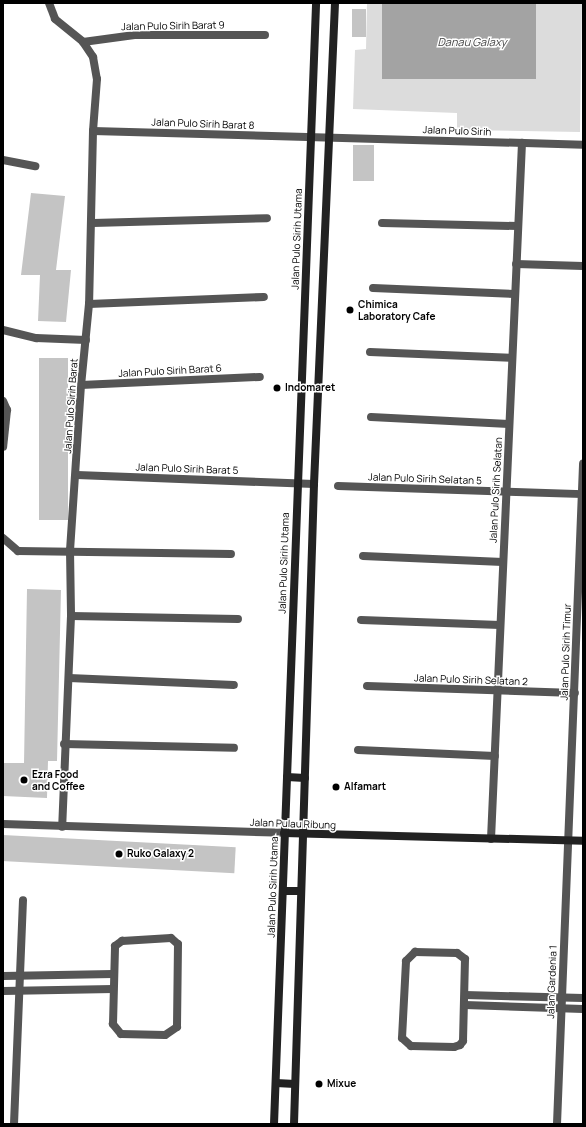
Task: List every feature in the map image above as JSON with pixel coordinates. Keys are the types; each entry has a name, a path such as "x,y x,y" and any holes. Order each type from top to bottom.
{"main road":[{"name":"Jalan Pulo Sirih Utama","path":"274,1124 316,3"},
{"path":"294,1124 300,891 314,484 335,3"},
{"path":"287,777 305,778"},
{"name":"Jalan Pulau Ribung","path":"284,833 583,841"},
{"path":"283,891 300,891"},
{"path":"276,1083 295,1084"}],"street":[{"name":"Jalan Pulo Sirih Barat","path":"49,3 57,22 82,42 93,57 97,79 93,131 93,223 90,304 81,385 77,475 70,550 71,616 69,678 64,744 62,827"},
{"name":"Jalan Pulo Sirih Barat 9","path":"82,42 135,35 265,35"},
{"name":"Jalan Pulo Sirih Barat 8","path":"93,131 330,137"},
{"name":"Jalan Pulo Sirih","path":"330,137 583,144"},
{"name":"Jalan Pulo Sirih Selatan","path":"491,839 522,143"},
{"path":"3,160 35,166"},
{"path":"93,223 267,218"},
{"path":"382,224 518,226"},
{"path":"516,264 583,266"},
{"path":"373,288 515,294"},
{"path":"90,304 264,297"},
{"path":"3,330 36,338 86,340"},
{"path":"370,352 512,358"},
{"name":"Jalan Pulo Sirih Barat 6","path":"81,385 260,377"},
{"path":"3,401 7,410 3,447"},
{"path":"371,417 509,424"},
{"name":"Jalan Pulo Sirih Timur","path":"568,841 583,464"},
{"name":"Jalan Pulo Sirih Barat 5","path":"77,475 314,484"},
{"name":"Jalan Pulo Sirih Selatan 5","path":"338,486 582,494"},
{"path":"3,538 18,551 70,550 231,554"},
{"path":"363,556 503,562"},
{"path":"71,616 238,619"},
{"path":"362,620 500,625"},
{"path":"69,678 234,685"},
{"name":"Jalan Pulo Sirih Selatan 2","path":"367,686 574,693"},
{"path":"64,744 234,748"},
{"path":"358,750 495,756"},
{"name":"Jalan Pulau Ribung","path":"3,824 284,833"},
{"name":"Jalan Gardenia 1","path":"557,1124 568,841"},
{"path":"14,1124 23,900"},
{"path":"176,939 178,944 177,1027 165,1035 120,1034 113,1024 113,974 114,949 119,942 176,939"},
{"path":"415,952 457,953 465,959 465,995 463,1041 460,1045 454,1047 411,1046 402,1038 406,961 415,952"},
{"path":"3,976 113,974"},
{"path":"3,991 113,989"},
{"path":"465,995 583,998"},
{"path":"465,1005 583,1009"}],"shaded area":[{"path":"367,3 582,3 580,132 457,130 457,113 353,109 355,50 366,49"}],"water":[{"name":"Danau Galaxy","path":"382,3 536,3 536,79 382,79"}],"building":[{"path":"352,9 366,9 366,37 352,37"},
{"path":"353,145 374,145 374,181 353,181"},
{"path":"31,193 65,196 56,270 71,270 66,322 38,321 40,275 21,275"},
{"path":"39,358 68,358 68,520 39,520"},
{"path":"27,589 61,590 57,761 48,761 47,798 3,796 3,763 24,763"},
{"name":"Ruko Galaxy 2","path":"3,835 236,847 234,873 3,861"}],"place":[{"name":"Chimica Laboratory Cafe","path":"350,310"},
{"name":"Indomaret","path":"277,388"},
{"name":"Ezra Food and Coffee","path":"24,780"},
{"name":"Alfamart","path":"336,787"},
{"name":"Ruko Galaxy 2","path":"119,854"},
{"name":"Mixue","path":"319,1084"}]}
